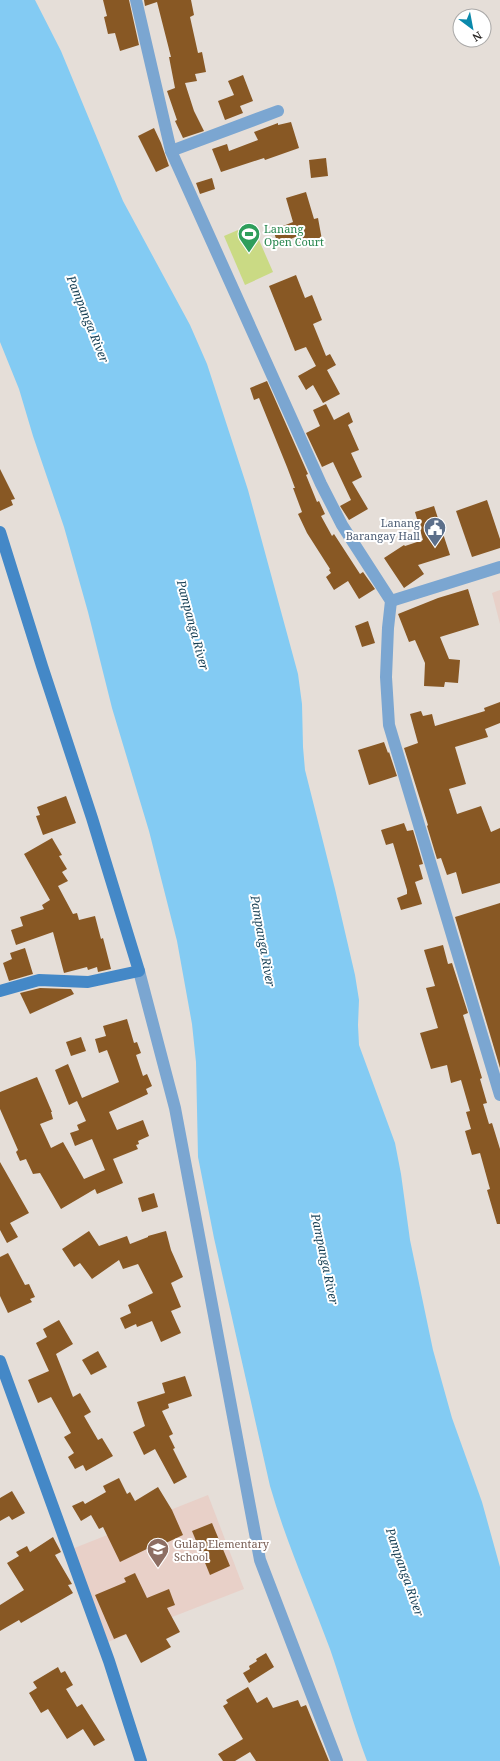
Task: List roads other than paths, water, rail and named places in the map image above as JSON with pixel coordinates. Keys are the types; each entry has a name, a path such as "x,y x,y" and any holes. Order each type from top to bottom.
{"street":[{"path":"136,0 171,150 321,484 342,525 391,601 388,628 386,677 389,725 500,1095"},
{"path":"171,150 278,111"},
{"path":"0,532 92,818 139,972 175,1108 260,1560 337,1761"},
{"path":"391,601 500,567"},
{"path":"0,990 39,980 88,982 139,972"},
{"path":"0,1361 109,1661 141,1761"}],"water":[{"name":"Pampanga River","path":"0,0 35,0 61,51 123,201 190,325 207,364 248,490 298,674 302,704 305,770 355,975 359,1000 359,1045 395,1143 410,1240 433,1350 452,1418 482,1502 500,1567 500,1761 367,1761 330,1649 291,1548 270,1486 214,1238 198,1157 196,1062 192,1024 177,941 149,831 112,708 88,612 64,527 33,436 19,389 0,342"}],"place":[{"name":"Lanang Open Court","path":"249,254"},
{"name":"Lanang Barangay Hall","path":"435,548"},
{"name":"Gulap Elementary School","path":"158,1568"}]}
